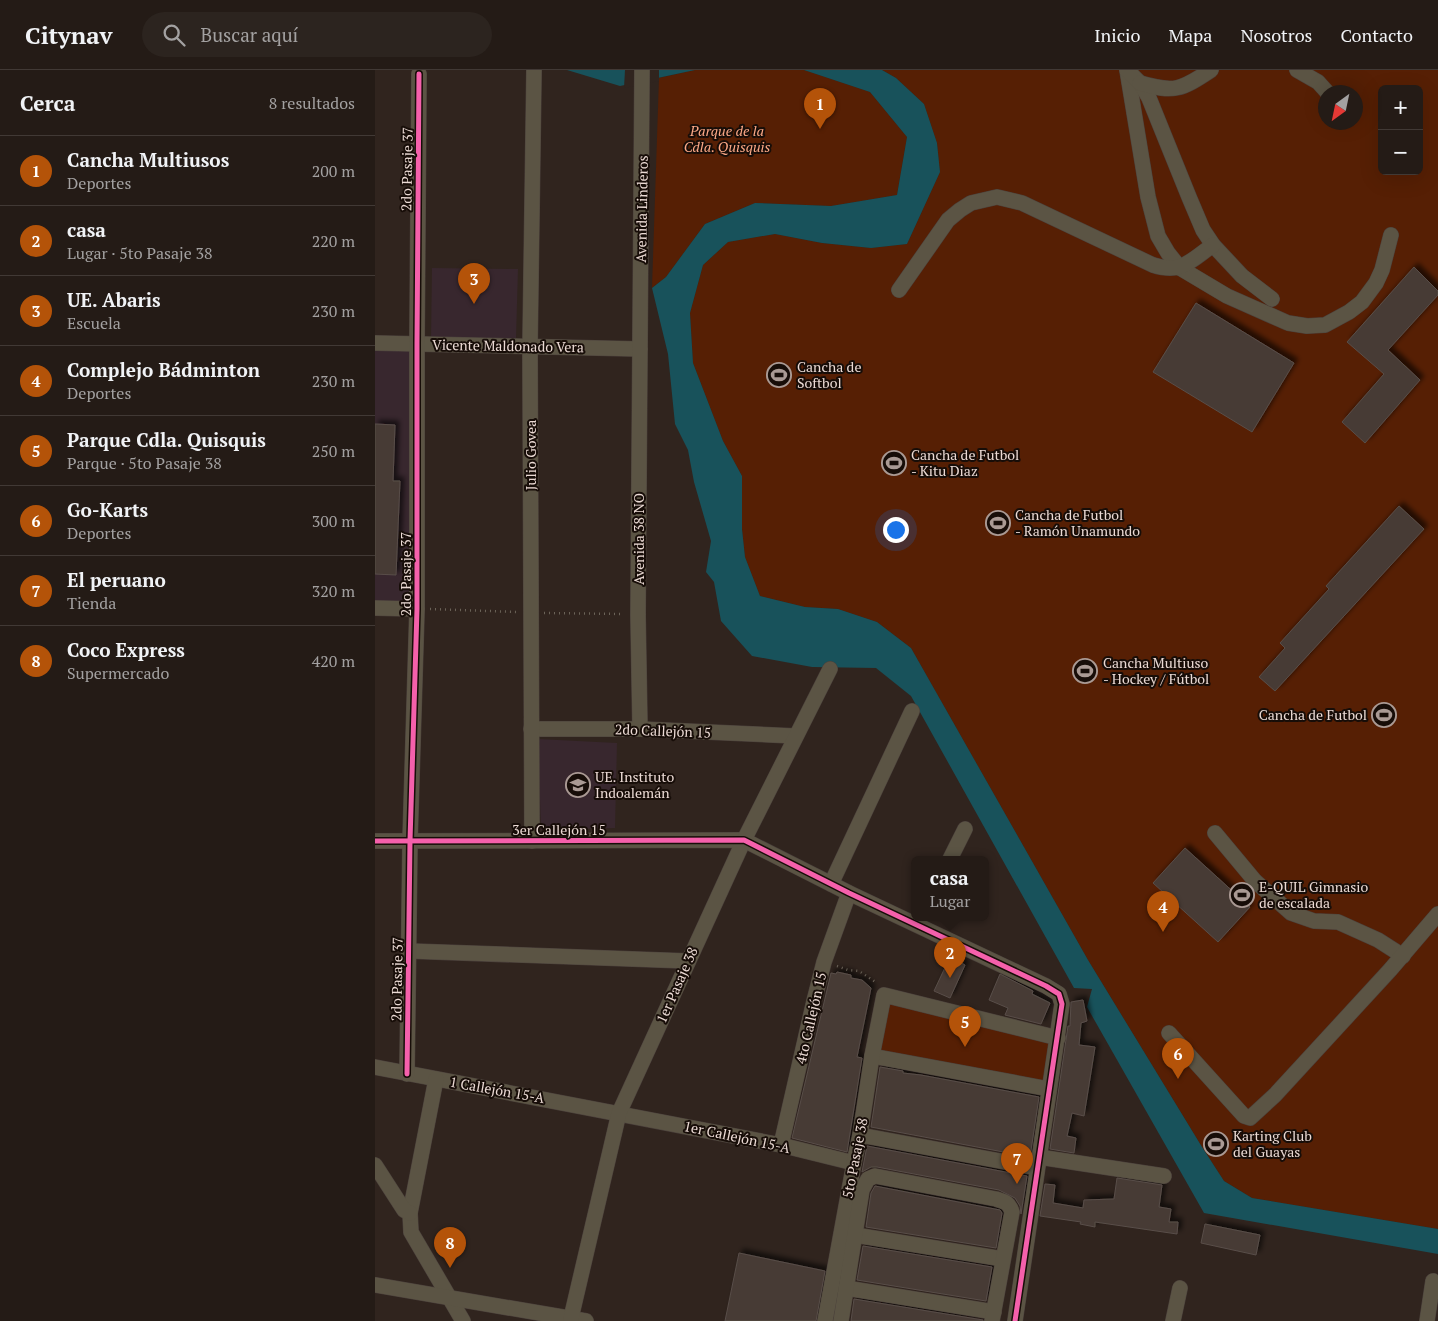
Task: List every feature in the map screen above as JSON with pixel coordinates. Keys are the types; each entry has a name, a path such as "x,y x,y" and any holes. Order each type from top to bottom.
{"street":[{"name":"Julio Govea","path":"531,841 530,347 534,70"},
{"name":"Avenida Linderos","path":"640,349 642,70"},
{"path":"1127,70 1140,83 1149,98 1203,230 1213,245 1242,276 1273,299"},
{"path":"1127,70 1148,197 1158,236 1180,268 1227,296 1287,323 1307,326 1325,325 1349,312 1362,302 1382,270 1391,235"},
{"path":"1140,83 1174,90 1187,86 1211,70"},
{"path":"1297,70 1321,85"},
{"name":"2do Pasaje 37","path":"407,1074 410,841 417,609 419,74"},
{"path":"899,290 948,220 971,203 997,197 1022,203 1153,265 1164,268 1180,268 1213,245"},
{"name":"Vicente Maldonado Vera","path":"375,344 640,349"},
{"name":"Avenida 38 NO","path":"640,349 638,605 640,729"},
{"path":"375,608 417,609"},
{"name":"1er Pasaje 38","path":"571,1318 619,1113 744,840 830,669"},
{"path":"831,884 912,711"},
{"name":"2do Callejón 15","path":"531,729 640,729 795,736"},
{"path":"952,856 965,829"},
{"path":"1215,833 1255,881 1291,913 1314,921 1338,922 1378,940 1403,956"},
{"path":"744,840 849,893 911,917"},
{"name":"3er Callejón 15","path":"375,841 744,840"},
{"name":"4to Callejón 15","path":"781,1145 824,962 849,893"},
{"path":"1169,1033 1244,1116 1250,1118 1275,1095 1403,956 1438,914"},
{"path":"921,921 1046,986 1059,994 1062,1004 1015,1321"},
{"path":"409,951 688,961"},
{"path":"884,995 1057,1038"},
{"name":"5to Pasaje 38","path":"825,1321 884,995"},
{"path":"872,1056 1049,1089"},
{"name":"1 Callejón 15-A","path":"375,1067 619,1113"},
{"path":"435,1079 410,1213 411,1232 463,1321"},
{"name":"1er Callejón 15-A","path":"619,1113 781,1145 854,1163"},
{"path":"860,1135 1038,1163 1164,1176"},
{"path":"375,1165 403,1210 410,1213"},
{"path":"841,1321 862,1190 868,1179 875,1176 1006,1202 1010,1205 1012,1212 993,1317 847,1288"},
{"path":"855,1235 1003,1259"},
{"path":"1427,1321 1433,1281"},
{"path":"375,1285 586,1321"},
{"path":"1173,1321 1179,1288"}],"path":[{"path":"824,962 848,970 859,971 876,982 884,995"}],"shaded area":[{"path":"432,268 518,269 516,338 431,339"},
{"path":"375,344 416,345 413,608 375,607"},
{"name":"UE. Instituto Indoalemán","path":"538,739 617,743 615,828 541,830"}],"green space":[{"name":"Parque de la Cdla. Quisquis","path":"695,70 804,70 870,92 907,137 897,195 831,206 755,203 705,224 666,277 652,288 659,78"},
{"path":"882,70 1438,70 1438,1229 1252,1198 1224,1181 1088,960 911,648 877,622 838,609 805,607 760,596 745,557 742,529 742,476 723,441 693,363 690,313 703,265 728,242 775,234 822,243 871,248 907,244 940,172 937,143 924,104 896,78"},
{"path":"884,995 1058,1038 1049,1089 872,1056"}],"water":[{"path":"567,70 695,70 620,86"},
{"path":"804,70 882,70 896,78 924,104 937,143 940,172 907,244 871,248 822,243 775,234 728,242 703,265 690,313 693,363 723,441 742,476 742,529 745,557 760,596 805,607 838,609 877,622 911,648 1088,960 1224,1181 1252,1198 1438,1229 1438,1254 1204,1213 1087,1007 1092,989 1074,988 911,696 876,668 812,667 752,656 721,621 714,582 706,572 711,541 694,482 688,450 675,424 668,354 652,288 666,277 705,224 755,203 831,206 897,195 907,137 870,92"}],"pier":[{"path":"625,70 659,70 659,81 624,88"}],"building":[{"path":"1414,267 1438,291 1438,295 1388,350 1420,380 1365,443 1342,422 1384,374 1347,342"},
{"path":"1196,303 1294,363 1252,432 1153,372"},
{"path":"375,424 395,425 393,481 400,481 396,575 375,574"},
{"path":"1399,506 1424,529 1275,691 1259,677 1285,648 1280,643 1329,589 1326,586"},
{"path":"1185,848 1250,907 1218,942 1153,883"},
{"path":"950,957 965,965 950,998 934,991"},
{"path":"837,972 862,980 871,988 857,1057 862,1058 847,1152 792,1138 831,973 836,974"},
{"path":"1000,974 1033,991 1032,994 1050,1003 1041,1024 1005,1015 1008,1008 989,1000"},
{"path":"1083,1000 1087,1021 1081,1023 1079,1045 1095,1047 1084,1116 1072,1113 1067,1136 1076,1138 1074,1153 1050,1149 1068,1026 1070,1026 1071,1002"},
{"path":"880,1067 903,1071 903,1073 1039,1097 1030,1157 871,1127"},
{"path":"867,1146 1027,1176 1021,1214 1020,1206 1015,1198 999,1190 877,1167 871,1167 862,1172"},
{"path":"1117,1178 1162,1185 1159,1207 1171,1209 1169,1222 1178,1222 1177,1234 1095,1222 1095,1227 1080,1224 1081,1222 1040,1216 1045,1184 1055,1185 1053,1203 1083,1208 1084,1200 1114,1199"},
{"path":"875,1186 1000,1210 1002,1213 996,1248 866,1227 871,1193"},
{"path":"1205,1224 1260,1235 1256,1255 1201,1243"},
{"path":"863,1246 992,1267 986,1301 857,1280"},
{"path":"739,1253 825,1271 816,1321 725,1321"},
{"path":"854,1299 983,1320 983,1321 851,1321"}],"cycle path":[{"path":"407,1074 410,841 417,609 419,74"},
{"path":"375,841 744,840 1059,994 1062,1004 1015,1321"}],"place":[{"name":"Cancha Multiusos","path":"820,129"},
{"name":"UE. Abaris","path":"474,304"},
{"name":"Cancha de Softbol","path":"779,375"},
{"name":"Cancha de Futbol - Kitu Diaz","path":"894,463"},
{"name":"Cancha de Futbol - Ramón Unamundo","path":"998,523"},
{"name":"Cancha Multiuso - Hockey / Fútbol","path":"1085,671"},
{"name":"Cancha de Futbol","path":"1384,715"},
{"name":"UE. Instituto Indoalemán","path":"578,785"},
{"name":"E-QUIL Gimnasio de escalada","path":"1242,895"},
{"name":"Complejo Bádminton","path":"1163,932"},
{"name":"casa","path":"950,978"},
{"name":"Parque Cdla. Quisquis","path":"965,1047"},
{"name":"Go-Karts","path":"1178,1079"},
{"name":"Karting Club del Guayas","path":"1216,1144"},
{"name":"El peruano","path":"1017,1184"},
{"name":"Coco Express","path":"450,1268"}]}
